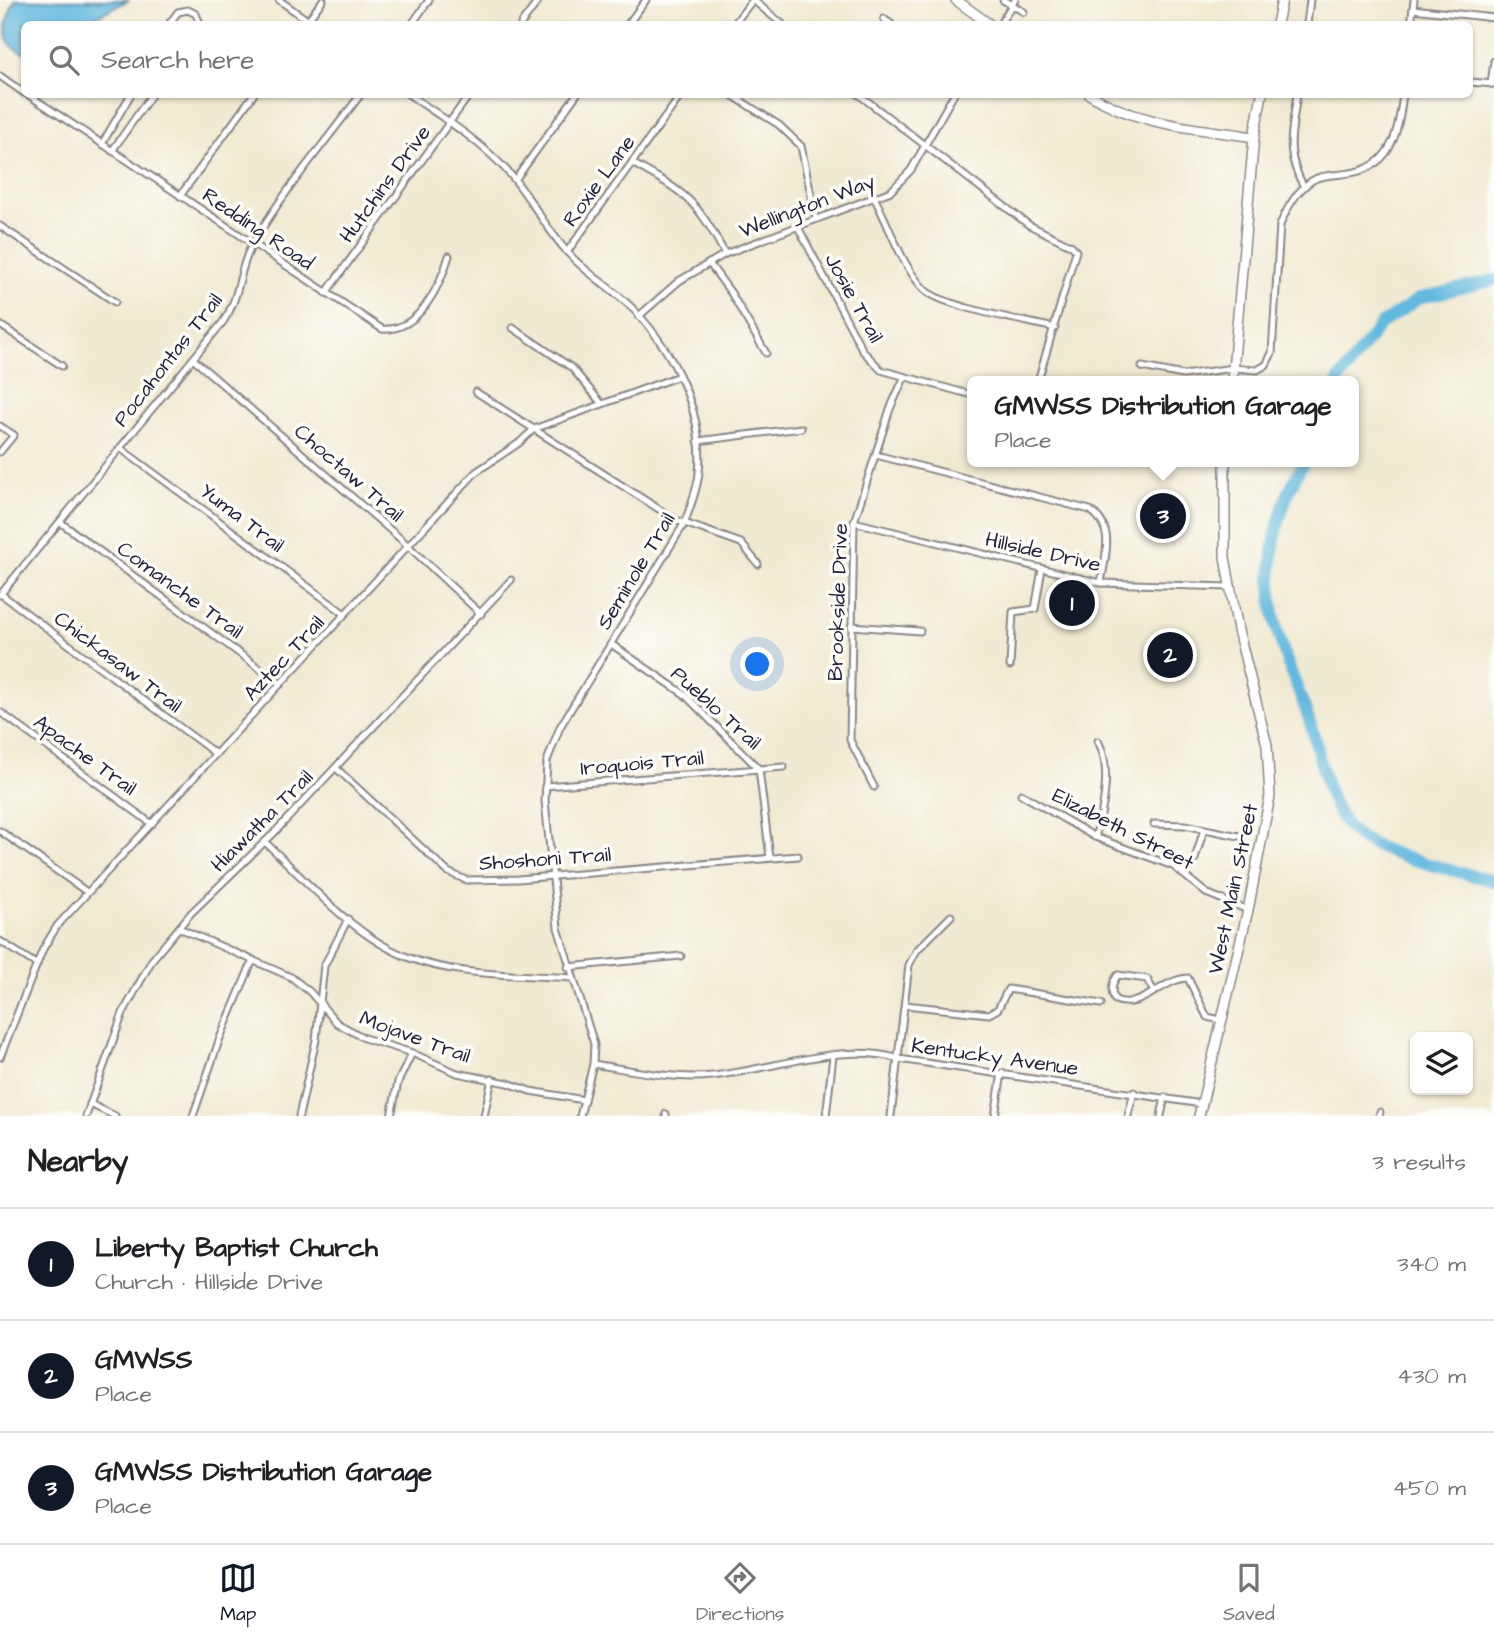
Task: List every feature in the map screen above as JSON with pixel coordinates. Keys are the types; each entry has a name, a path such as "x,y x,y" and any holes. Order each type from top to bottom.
{"main road":[{"path":"956,0 985,21"},
{"path":"1278,21 1282,0"},
{"path":"1096,98 1159,123 1254,138"},
{"path":"1232,376 1254,138 1261,98"},
{"name":"West Main Street","path":"1199,1116 1267,821 1270,768 1264,726 1229,587 1223,522 1225,467"}],"street":[{"path":"279,0 305,21"},
{"path":"309,21 323,0"},
{"path":"414,21 429,0"},
{"path":"523,21 539,0"},
{"path":"630,21 646,0"},
{"path":"1003,0 1014,3 1024,12"},
{"path":"1307,21 1310,0"},
{"path":"1411,21 1414,0"},
{"path":"736,21 752,1 778,21"},
{"path":"1002,21 1014,3"},
{"path":"1413,9 1494,18"},
{"path":"172,21 178,12 188,10 196,14 199,21"},
{"path":"1473,82 1492,84 1494,61"},
{"name":"Redding Road","path":"0,76 21,91"},
{"name":"Redding Road","path":"32,98 382,329 400,328 415,317 440,282 449,256"},
{"path":"102,144 129,98"},
{"path":"112,151 149,98"},
{"path":"180,196 251,98"},
{"name":"Pocahontas Trail","path":"0,595 232,310 253,245 358,98"},
{"name":"Seminole Trail","path":"413,98 496,160 515,180 567,252 639,316 662,343 679,376 698,441 697,487 684,524 556,736 547,761 545,786 558,928 568,967 590,1023 594,1044 593,1064 580,1116"},
{"name":"Hutchins Drive","path":"326,293 467,98"},
{"path":"515,180 574,98"},
{"name":"Roxie Lane","path":"567,252 679,98"},
{"path":"736,98 779,125 801,146 816,219"},
{"path":"863,98 923,147 1029,225 1072,246 1076,251 1040,376"},
{"name":"Wellington Way","path":"639,316 679,281 725,254 799,229 816,219 891,191 911,170 952,98"},
{"path":"1297,98 1290,154 1292,165 1304,187"},
{"path":"1142,367 1183,375 1233,368 1256,370 1266,365 1272,352 1280,225 1304,187 1318,178 1365,170 1377,163 1393,145 1402,98"},
{"path":"122,113 133,121"},
{"path":"632,163 689,197 705,218 725,254"},
{"path":"875,199 915,277 927,292 955,303 1055,328"},
{"path":"1,229 115,302"},
{"name":"Josie Trail","path":"799,229 863,351 881,370 967,394"},
{"path":"709,263 731,293 766,353"},
{"path":"0,325 62,366"},
{"path":"513,328 572,368 601,404"},
{"name":"Choctaw Trail","path":"193,359 408,546 481,614"},
{"name":"Aztec Trail","path":"0,1057 36,964 50,936 87,892 476,472 519,443 534,429 679,376"},
{"name":"Brookside Drive","path":"874,788 850,740 855,522 904,378"},
{"path":"476,392 684,524 736,540 748,549 758,564"},
{"path":"0,426 14,435 0,452"},
{"path":"698,441 801,428"},
{"name":"Yuma Trail","path":"120,448 345,614"},
{"path":"876,455 1090,510 1102,519 1107,529 1101,583"},
{"name":"Comanche Trail","path":"60,522 281,684"},
{"name":"Hillside Drive","path":"855,522 1101,583 1229,587"},
{"path":"1010,666 1013,612 1035,609 1042,569"},
{"name":"Hiawatha Trail","path":"86,1116 134,989 152,960 179,928 336,768 511,580"},
{"name":"Chickasaw Trail","path":"0,595 216,754"},
{"path":"851,626 919,631"},
{"name":"Pueblo Trail","path":"611,644 684,694 759,769 770,858"},
{"name":"Apache Trail","path":"0,712 152,824"},
{"path":"1095,836 1102,813 1104,753 1098,741"},
{"name":"Iroquois Trail","path":"545,786 784,767"},
{"name":"Shoshoni Trail","path":"336,768 457,877 466,880 552,876 798,856"},
{"name":"Elizabeth Street","path":"1021,794 1095,836 1184,872 1206,893 1248,909"},
{"path":"1154,824 1239,836"},
{"path":"1184,872 1195,859 1204,829"},
{"path":"0,831 87,892"},
{"path":"265,842 348,919 386,946 435,965 572,978"},
{"path":"891,1116 912,959 951,916"},
{"path":"299,1116 311,1071 327,958 348,919"},
{"name":"Mojave Trail","path":"179,928 291,977 320,1003 337,1023 350,1032 412,1053 457,1073 492,1079 530,1091 584,1100"},
{"path":"0,941 36,964"},
{"path":"568,967 681,956"},
{"path":"193,1116 209,1064 253,960"},
{"path":"1154,992 1147,979 1118,975 1113,981 1112,995 1122,1003 1138,1001 1180,978 1188,978 1207,1017 1221,1020"},
{"path":"905,1005 989,1014 998,1009 1008,989 1101,1004"},
{"path":"391,1116 398,1082 412,1053"},
{"name":"Kentucky Avenue","path":"593,1064 697,1077 851,1053 882,1054 899,1059 1202,1104"},
{"path":"826,1116 833,1056"},
{"path":"995,1116 1002,1073"},
{"path":"484,1116 492,1079"},
{"path":"1128,1116 1134,1092"},
{"path":"1161,1116 1165,1097"},
{"path":"90,1104 115,1116"}],"water":[{"path":"15,0 129,0 92,21 21,21 21,52 7,39 8,18"}],"waterway":[{"path":"1342,376 1381,324 1420,298 1494,280"},
{"path":"1301,467 1277,528 1271,576 1272,600 1282,646 1308,716 1325,780 1335,806 1350,829 1377,847 1417,861 1494,881"}],"place":[{"name":"GMWSS Distribution Garage","path":"1163,516"},
{"name":"Liberty Baptist Church","path":"1072,603"},
{"name":"GMWSS","path":"1170,655"}]}
